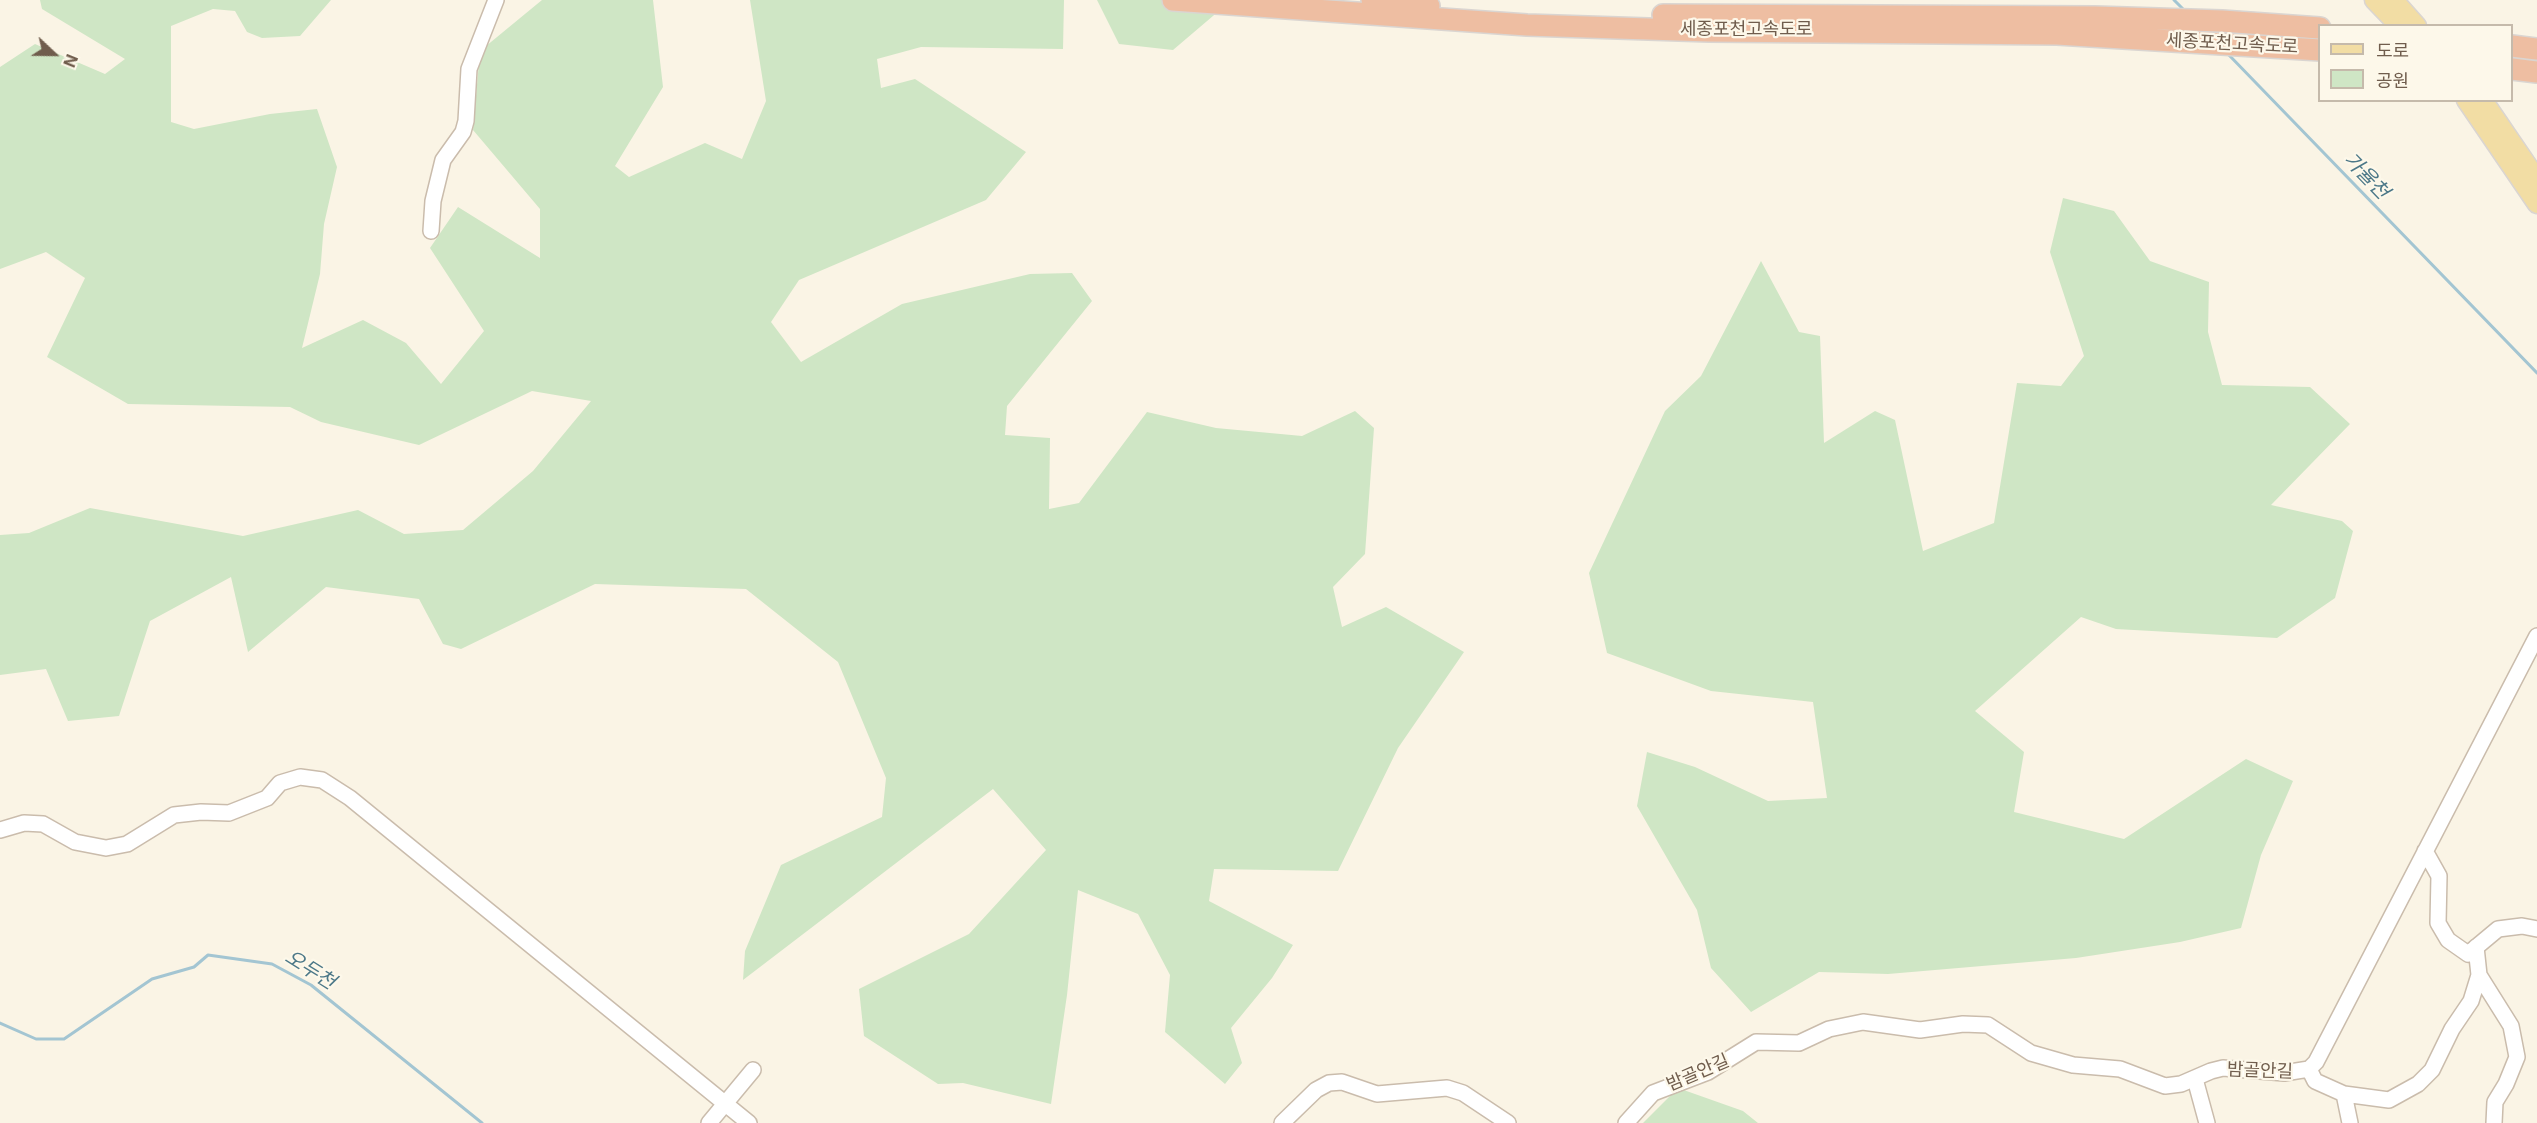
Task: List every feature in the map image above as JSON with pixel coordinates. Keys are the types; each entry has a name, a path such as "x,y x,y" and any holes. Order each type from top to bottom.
{"highway":[{"name":"세종포천고속도로","path":"1173,0 1527,25 1709,31 2003,32 2318,50"},
{"name":"세종포천고속도로","path":"1372,0 1540,13 2095,17 2222,21 2318,28"},
{"path":"2513,69 2537,72"}],"main road":[{"path":"2374,0 2396,24"},
{"path":"2394,0 2415,24"},
{"path":"2467,102 2537,204"},
{"path":"2483,102 2537,179"}],"street":[{"path":"432,231 433,201 443,160 463,132 466,121 469,69 496,0"},
{"name":"밤골안길","path":"1626,1123 1653,1093 1708,1072 1756,1042 1799,1043 1829,1029 1863,1022 1920,1030 1977,1023 1988,1025 2031,1053 2053,1060 2120,1069 2165,1086 2181,1084 2223,1068 2284,1073 2309,1069 2316,1062 2537,636"},
{"path":"0,830 24,823 43,824 75,842 106,848 127,844 174,815 201,812 229,813 267,798 280,783 300,777 322,780 350,798 749,1123"},
{"path":"2425,851 2439,876 2439,923 2448,940 2468,954 2498,929 2522,926 2537,929"},
{"path":"2309,1069 2315,1081 2344,1094 2389,1100 2418,1084 2432,1070 2452,1029 2471,1001 2479,975 2476,947"},
{"path":"2479,975 2511,1026 2517,1057 2506,1084 2495,1102 2494,1123"},
{"path":"709,1123 753,1071"},
{"path":"2194,1079 2208,1123"},
{"path":"1282,1123 1316,1090 1329,1083 1342,1082 1377,1094 1447,1088 1463,1093 1508,1123"},
{"path":"2344,1094 2350,1123"}],"green space":[{"path":"40,0 331,0 300,36 262,38 247,32 235,11 213,9 171,26 171,122 194,129 270,114 317,109 337,167 324,224 320,274 302,348 363,320 406,343 441,384 484,331 430,248 458,207 540,258 540,209 473,130 480,51 542,0 653,0 663,87 615,166 629,177 705,143 742,159 766,101 750,0 1064,0 1063,49 921,47 877,59 881,88 915,79 1026,152 986,200 799,280 771,322 801,362 902,304 1030,274 1072,273 1092,301 1007,406 1005,435 1050,438 1049,509 1079,503 1147,412 1216,428 1302,436 1355,411 1374,428 1365,554 1333,587 1342,627 1386,607 1464,652 1398,748 1338,871 1214,869 1209,901 1293,945 1272,978 1231,1028 1242,1063 1225,1084 1165,1032 1170,975 1138,914 1078,890 1067,995 1051,1104 963,1083 938,1084 864,1036 859,989 969,934 1046,850 993,789 743,980 745,951 781,865 882,817 886,778 838,662 746,589 595,584 461,649 443,644 419,599 326,587 248,652 231,577 150,621 119,716 68,721 46,669 0,675 0,535 29,533 90,508 243,536 358,510 404,534 463,530 533,471 591,401 532,391 419,445 321,422 290,407 128,404 47,357 85,278 46,252 0,269 0,67 35,44 105,74 125,59 42,9"},
{"path":"1097,0 1216,0 1220,10 1173,50 1119,44"},
{"path":"2063,198 2114,211 2150,261 2209,282 2208,332 2222,385 2310,387 2350,424 2271,505 2342,521 2353,531 2335,598 2277,638 2116,629 2081,617 1975,711 2024,752 2014,812 2124,839 2246,759 2293,781 2261,855 2241,928 2180,942 2076,958 1888,974 1819,972 1751,1012 1711,968 1697,910 1637,806 1647,752 1695,767 1768,801 1827,798 1813,702 1711,691 1607,653 1589,573 1665,411 1701,376 1761,261 1799,332 1820,336 1824,443 1875,411 1895,420 1923,551 1994,523 2017,383 2061,386 2084,356 2050,252"},
{"path":"1678,1088 1743,1111 1758,1123 1643,1123"}],"waterway":[{"name":"가율천","path":"2174,0 2186,12"},
{"name":"가율천","path":"2227,53 2537,373"},
{"name":"오두천","path":"0,1023 36,1039 64,1039 152,979 194,967 208,955 272,964 311,985 482,1123"}]}
